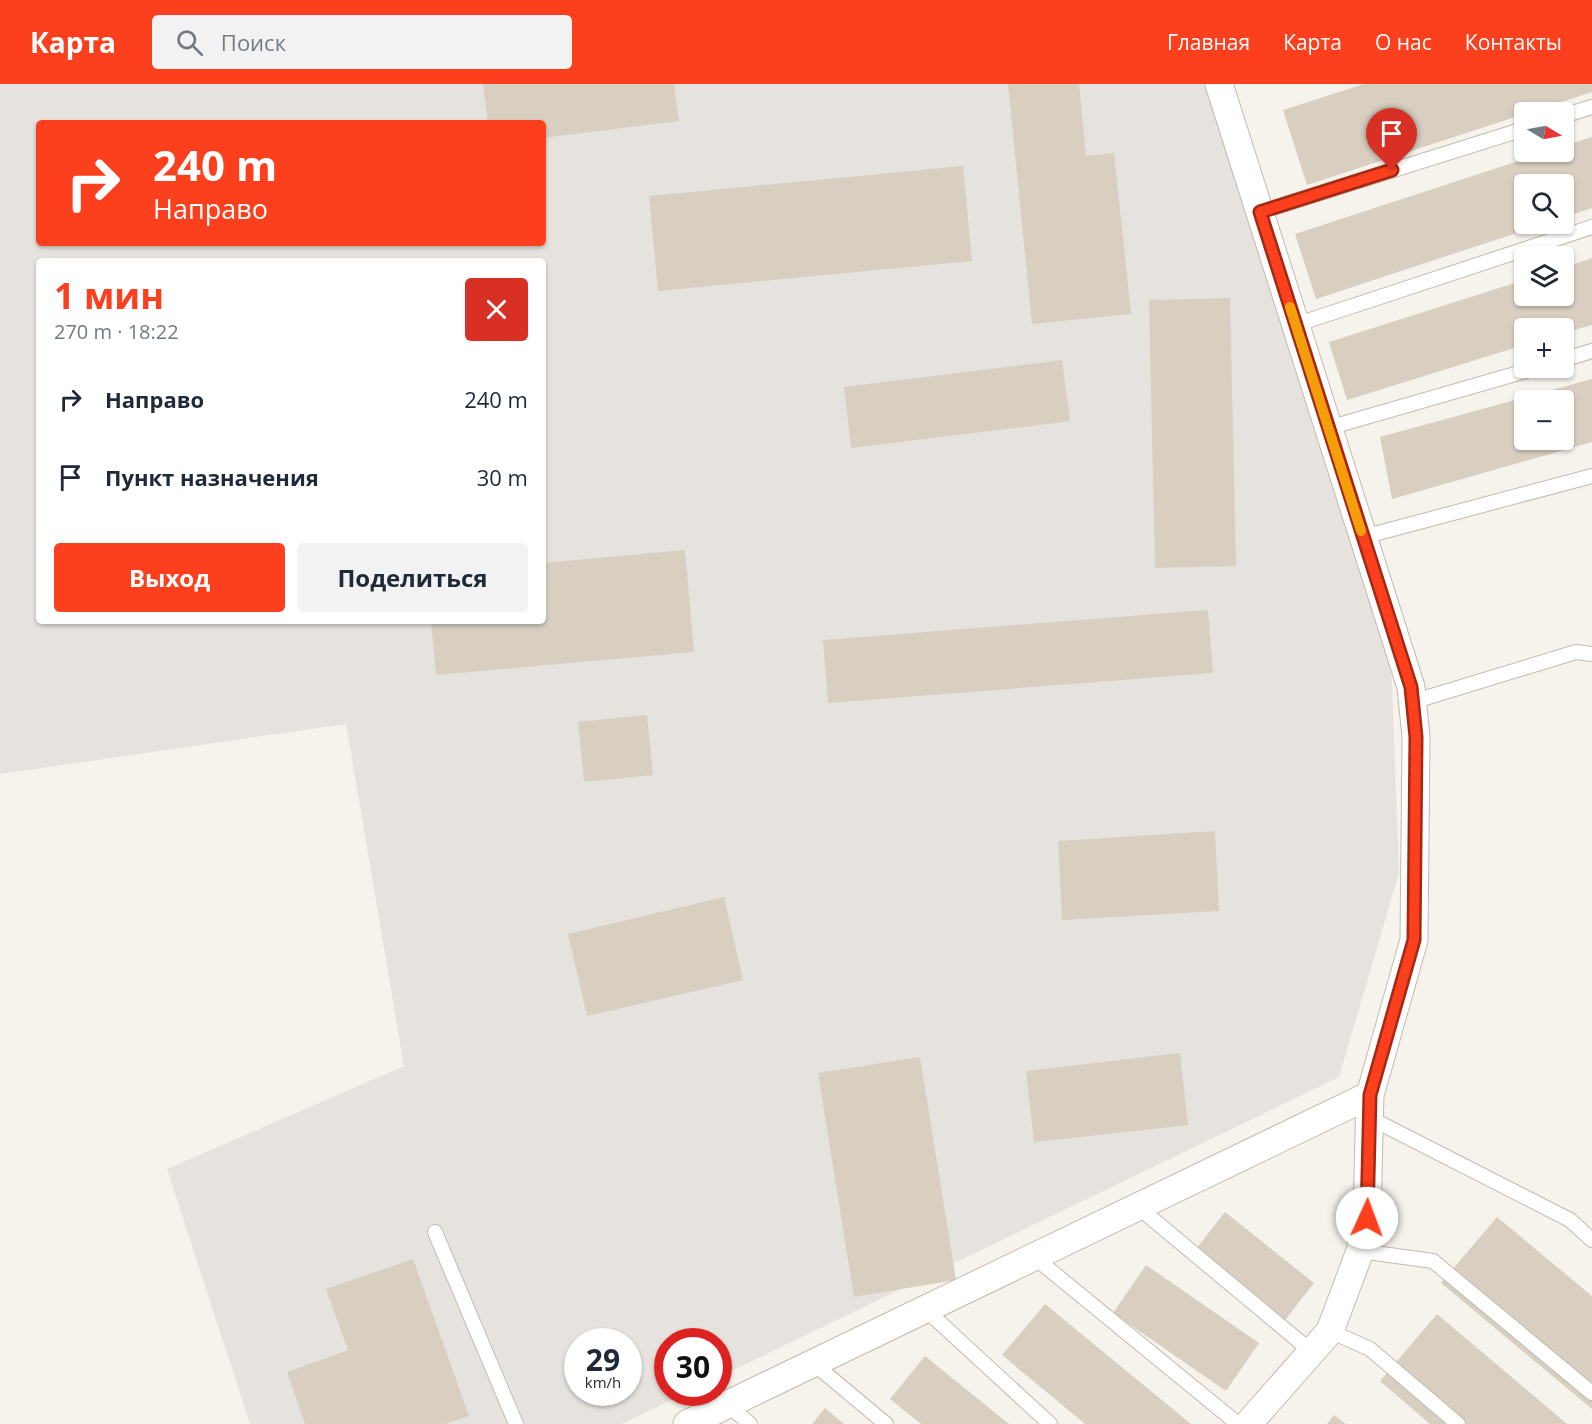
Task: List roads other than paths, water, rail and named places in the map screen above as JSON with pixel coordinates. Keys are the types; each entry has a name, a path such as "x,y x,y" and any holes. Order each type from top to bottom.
{"street":[{"path":"1219,84 1411,687 1416,737 1414,940 1370,1107 1367,1218 1360,1251 1330,1331 1312,1352 1268,1414 1248,1424"},
{"path":"732,1402 1138,1207 1370,1107"},
{"path":"687,1424 723,1406"}],"lane":[{"path":"1574,113 1592,107"},
{"path":"1260,212 1514,132"},
{"path":"1295,325 1592,227"},
{"path":"1574,357 1592,351"},
{"path":"1328,428 1514,374"},
{"path":"1363,537 1592,476"},
{"path":"1412,702 1576,652 1592,654"},
{"path":"1370,1107 1570,1220 1592,1240"},
{"path":"1138,1207 1312,1352"},
{"path":"435,1232 516,1424"},
{"path":"1360,1251 1433,1261 1592,1393"},
{"path":"1034,1257 1238,1424"},
{"path":"925,1309 1050,1424"},
{"path":"1330,1331 1370,1349 1458,1424"},
{"path":"813,1363 886,1424"},
{"path":"729,1406 750,1424"}]}
